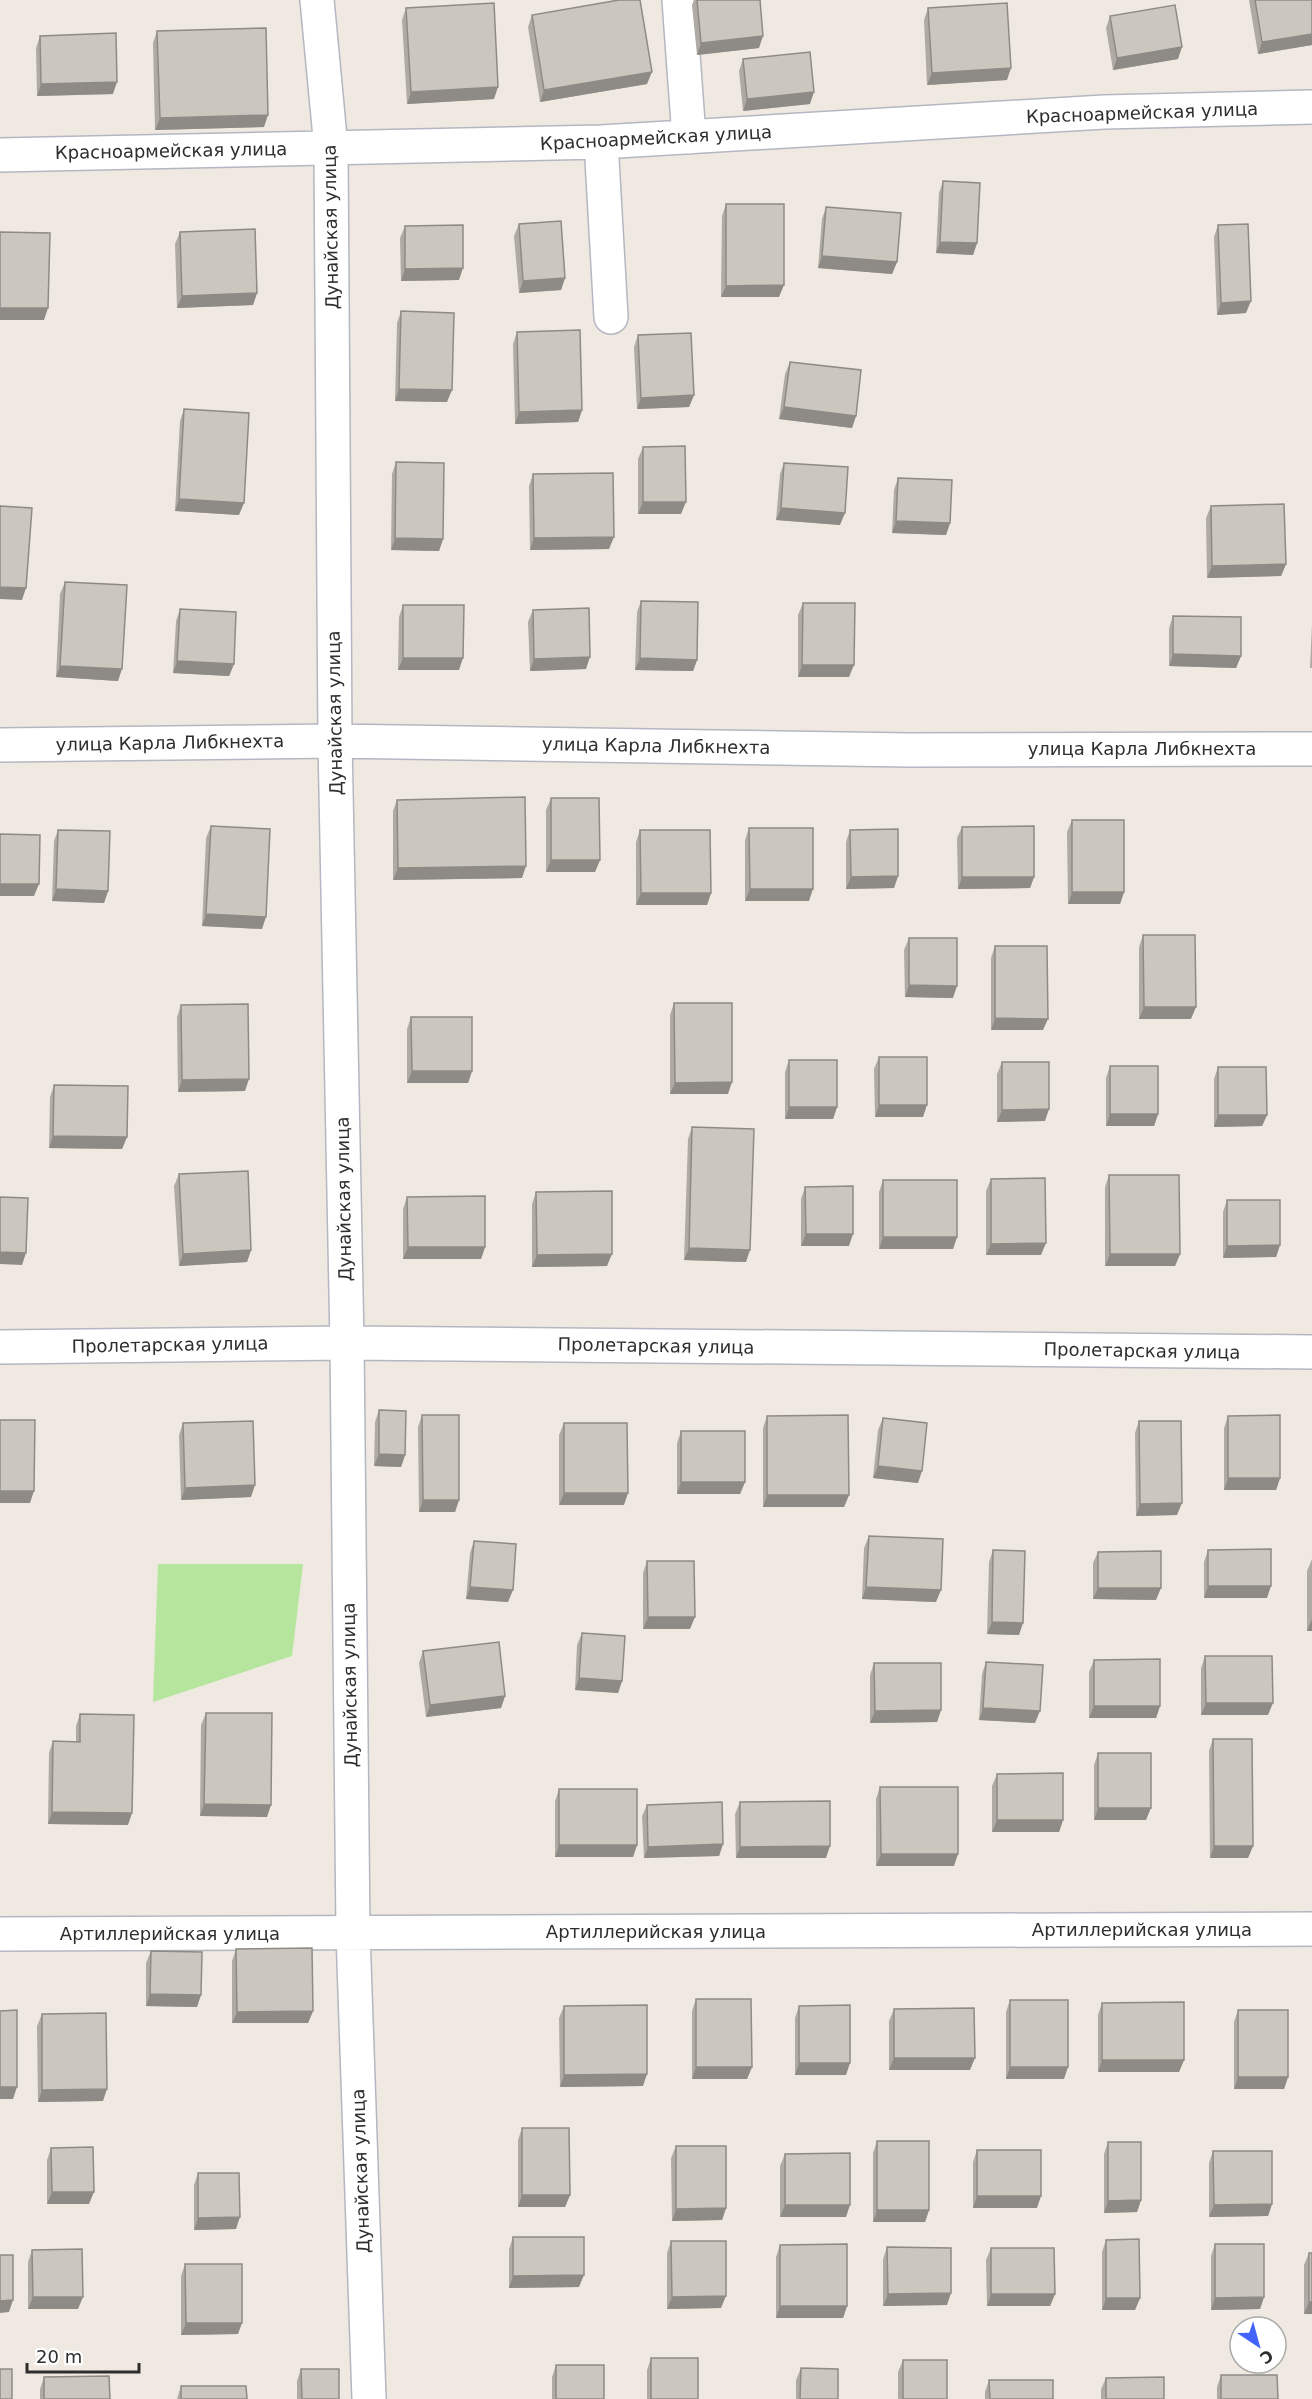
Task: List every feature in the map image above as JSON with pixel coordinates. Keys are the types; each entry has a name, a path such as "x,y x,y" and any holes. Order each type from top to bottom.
{"street":[{"name":"Дунайская улица","path":"317,0 331,148 335,741 347,1343 352,1933 369,2399"},
{"path":"679,0 689,137"},
{"name":"Красноармейская улица","path":"0,155 601,142 1104,112 1312,107"},
{"path":"601,142 611,317"},
{"name":"улица Карла Либкнехта","path":"0,745 335,741 909,750 1312,749"},
{"name":"Пролетарская улица","path":"0,1347 347,1343 1312,1352"},
{"name":"Артиллерийская улица","path":"0,1934 1312,1929"}],"green space":[{"path":"158,1564 303,1564 292,1656 153,1702"}],"building":[{"path":"619,0 640,0 652,72 544,90 532,15"},
{"path":"697,0 760,0 763,36 701,43"},
{"path":"1255,0 1312,0 1312,34 1262,42"},
{"path":"494,3 498,87 411,92 406,8"},
{"path":"1007,3 1011,68 932,73 928,8"},
{"path":"1175,5 1182,47 1117,58 1110,16"},
{"path":"266,28 268,115 160,118 157,31"},
{"path":"116,33 117,82 41,84 40,36"},
{"path":"810,52 814,92 747,99 743,59"},
{"path":"943,181 980,183 977,243 940,242"},
{"path":"726,204 784,204 784,285 726,286"},
{"path":"826,207 901,213 897,262 822,256"},
{"path":"561,221 565,278 523,281 519,224"},
{"path":"1248,224 1251,301 1221,303 1218,225"},
{"path":"463,225 463,268 405,269 405,226"},
{"path":"255,229 257,293 182,296 180,232"},
{"path":"0,232 50,233 48,308 0,308"},
{"path":"401,311 454,313 452,390 399,389"},
{"path":"580,330 582,410 519,412 517,332"},
{"path":"691,333 694,395 641,398 638,335"},
{"path":"790,362 861,370 856,416 784,407"},
{"path":"184,409 249,413 244,503 179,499"},
{"path":"685,446 686,502 643,502 643,447"},
{"path":"396,462 444,463 443,539 395,538"},
{"path":"784,463 848,467 845,513 781,508"},
{"path":"613,473 614,537 534,538 533,474"},
{"path":"898,478 952,480 950,523 896,521"},
{"path":"1284,504 1286,564 1212,566 1211,506"},
{"path":"0,506 32,508 26,588 0,587"},
{"path":"65,582 127,585 122,669 60,666"},
{"path":"641,601 698,602 697,660 640,658"},
{"path":"803,603 855,603 854,665 802,665"},
{"path":"403,605 464,605 463,658 403,658"},
{"path":"589,608 590,657 534,659 533,610"},
{"path":"180,609 236,612 234,664 177,661"},
{"path":"1173,616 1241,617 1241,656 1173,654"},
{"path":"525,797 526,866 398,868 397,800"},
{"path":"551,798 599,798 600,860 551,860"},
{"path":"1072,820 1124,820 1124,892 1072,892"},
{"path":"211,826 270,829 266,917 206,914"},
{"path":"1034,826 1034,877 962,877 962,827"},
{"path":"749,828 813,828 813,889 750,889"},
{"path":"898,829 898,876 851,877 850,830"},
{"path":"58,830 110,831 108,891 56,889"},
{"path":"640,830 710,830 711,893 641,893"},
{"path":"0,834 40,835 39,884 0,884"},
{"path":"1143,935 1195,935 1196,1007 1144,1007"},
{"path":"909,938 957,938 957,986 909,985"},
{"path":"995,946 1047,946 1048,1019 995,1018"},
{"path":"674,1003 732,1003 732,1082 675,1083"},
{"path":"248,1004 249,1079 182,1080 181,1005"},
{"path":"411,1017 472,1017 472,1071 412,1071"},
{"path":"879,1057 927,1057 927,1105 879,1105"},
{"path":"789,1060 837,1060 837,1107 789,1107"},
{"path":"1002,1062 1049,1062 1049,1109 1002,1110"},
{"path":"1110,1066 1158,1066 1158,1114 1110,1114"},
{"path":"1218,1067 1266,1067 1267,1115 1218,1115"},
{"path":"54,1085 128,1086 127,1137 53,1136"},
{"path":"692,1127 754,1129 750,1250 689,1248"},
{"path":"248,1171 251,1250 183,1254 179,1174"},
{"path":"1109,1175 1179,1175 1180,1254 1110,1254"},
{"path":"1045,1178 1046,1243 991,1244 991,1179"},
{"path":"883,1180 957,1180 957,1237 883,1237"},
{"path":"853,1186 853,1234 806,1234 805,1187"},
{"path":"612,1191 612,1254 537,1255 536,1192"},
{"path":"485,1196 485,1247 408,1247 407,1197"},
{"path":"0,1197 28,1198 26,1253 0,1252"},
{"path":"1227,1200 1280,1200 1280,1245 1227,1246"},
{"path":"379,1410 406,1411 405,1455 379,1454"},
{"path":"422,1415 459,1415 459,1500 423,1500"},
{"path":"848,1415 849,1495 767,1495 767,1416"},
{"path":"1280,1415 1280,1478 1228,1478 1228,1416"},
{"path":"883,1418 927,1423 922,1471 878,1466"},
{"path":"0,1420 35,1420 34,1491 0,1491"},
{"path":"253,1421 255,1485 185,1488 183,1423"},
{"path":"1139,1421 1181,1421 1182,1503 1140,1504"},
{"path":"564,1423 627,1423 628,1493 564,1493"},
{"path":"681,1431 745,1431 745,1482 681,1482"},
{"path":"869,1536 943,1539 941,1590 866,1587"},
{"path":"474,1541 516,1544 513,1590 470,1587"},
{"path":"1271,1549 1271,1586 1208,1586 1208,1550"},
{"path":"993,1550 1025,1551 1023,1623 992,1622"},
{"path":"1161,1551 1161,1588 1098,1588 1098,1552"},
{"path":"647,1561 694,1561 695,1617 648,1617"},
{"path":"582,1633 625,1636 622,1681 579,1678"},
{"path":"499,1642 505,1696 430,1705 423,1651"},
{"path":"1205,1656 1272,1656 1273,1703 1206,1703"},
{"path":"1160,1659 1160,1706 1094,1706 1094,1660"},
{"path":"986,1662 1043,1665 1040,1711 983,1708"},
{"path":"874,1663 941,1663 941,1710 875,1711"},
{"path":"206,1713 272,1713 271,1805 204,1804"},
{"path":"80,1714 134,1715 132,1813 52,1812 53,1741 80,1742"},
{"path":"1213,1739 1252,1739 1253,1846 1214,1846"},
{"path":"1098,1753 1151,1753 1151,1808 1098,1808"},
{"path":"1063,1773 1063,1820 997,1820 997,1774"},
{"path":"880,1787 958,1787 958,1854 881,1854"},
{"path":"559,1789 637,1789 637,1845 559,1845"},
{"path":"830,1801 830,1846 740,1847 740,1802"},
{"path":"722,1802 723,1844 648,1847 647,1805"},
{"path":"312,1948 313,2011 237,2012 236,1949"},
{"path":"151,1951 202,1952 201,1995 150,1994"},
{"path":"696,1999 751,1999 752,2067 696,2067"},
{"path":"1010,2000 1068,2000 1068,2067 1010,2067"},
{"path":"1184,2002 1184,2060 1102,2060 1102,2003"},
{"path":"647,2005 647,2074 564,2075 564,2006"},
{"path":"850,2005 850,2063 799,2063 799,2006"},
{"path":"974,2008 975,2058 894,2058 894,2009"},
{"path":"17,2010 17,2087 0,2087 0,2011"},
{"path":"1238,2010 1288,2010 1288,2077 1238,2077"},
{"path":"106,2013 107,2089 42,2090 42,2014"},
{"path":"522,2128 569,2128 570,2195 522,2195"},
{"path":"877,2141 929,2141 929,2210 877,2210"},
{"path":"1108,2142 1141,2142 1141,2200 1108,2201"},
{"path":"676,2146 726,2146 726,2208 676,2209"},
{"path":"93,2147 94,2192 52,2192 51,2148"},
{"path":"977,2150 1041,2150 1041,2196 977,2196"},
{"path":"1213,2151 1272,2151 1272,2204 1214,2205"},
{"path":"850,2153 850,2205 785,2205 785,2154"},
{"path":"198,2173 239,2173 240,2217 198,2218"},
{"path":"513,2237 584,2237 584,2275 513,2276"},
{"path":"1139,2239 1140,2298 1106,2298 1106,2240"},
{"path":"671,2241 726,2241 726,2296 672,2297"},
{"path":"847,2244 847,2306 780,2306 780,2245"},
{"path":"1215,2244 1264,2244 1264,2297 1215,2298"},
{"path":"887,2247 951,2248 951,2293 888,2294"},
{"path":"991,2248 1054,2248 1055,2294 991,2294"},
{"path":"82,2249 83,2297 33,2297 32,2250"},
{"path":"1309,2253 1312,2253 1312,2302 1309,2302"},
{"path":"0,2255 13,2255 13,2300 0,2301"},
{"path":"185,2264 242,2264 242,2323 186,2323"},
{"path":"651,2358 698,2358 698,2399 651,2399"},
{"path":"903,2360 947,2360 947,2399 903,2399"},
{"path":"556,2365 604,2365 604,2399 556,2399"},
{"path":"801,2368 838,2369 838,2399 800,2399"},
{"path":"0,2369 12,2369 12,2399 0,2399"},
{"path":"301,2369 339,2369 339,2399 302,2399"},
{"path":"1221,2375 1277,2375 1278,2399 1221,2399"},
{"path":"109,2376 110,2399 44,2399 44,2377"},
{"path":"1164,2377 1164,2399 1106,2399 1106,2378"},
{"path":"989,2380 1053,2380 1053,2399 990,2399"},
{"path":"181,2386 246,2386 247,2399 181,2399"}]}
